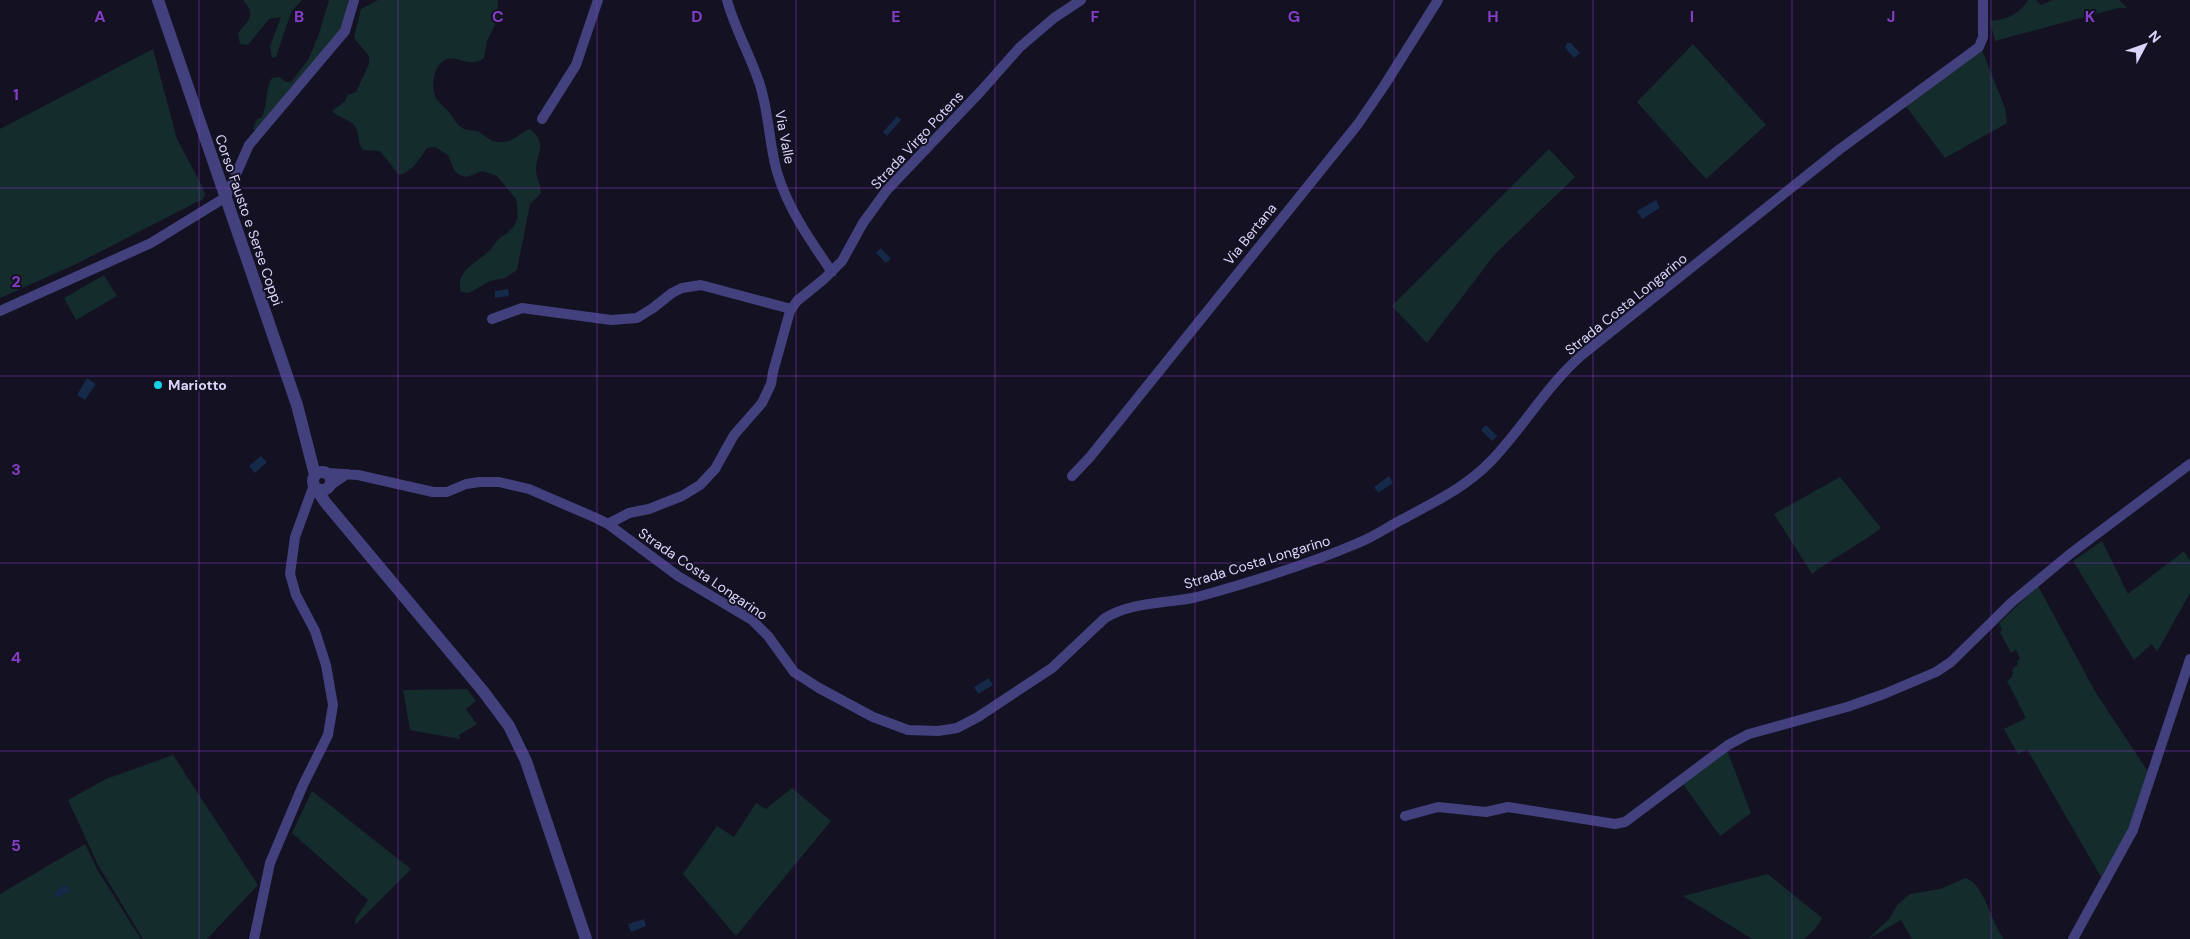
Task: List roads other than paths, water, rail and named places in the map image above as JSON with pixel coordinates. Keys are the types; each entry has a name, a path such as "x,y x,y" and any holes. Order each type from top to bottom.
{"street":[{"name":"Corso Fausto e Serse Coppi","path":"158,0 297,405 310,450 323,480 325,502 483,691 509,726 526,760 586,939"},
{"path":"0,311 151,243 226,197 249,145 345,31 354,0"},
{"path":"542,120 576,65 598,0"},
{"name":"Via Valle","path":"727,0 739,36 752,62 761,87 780,180 793,212 832,272"},
{"name":"Strada Virgo Potens","path":"608,524 629,514 649,509 682,496 700,485 715,469 734,435 766,397 791,309 797,301 842,262 872,210 900,175 981,92 1020,47 1054,18 1081,0"},
{"name":"Via Bertana","path":"1072,476 1090,457 1186,335 1358,124 1438,0"},
{"name":"Strada Costa Longarino","path":"323,480 347,474 433,492 447,492 480,482 499,482 529,489 608,524 678,576 752,620 768,636 794,672 819,688 872,717 908,730 938,732 957,728 986,712 1052,668 1115,612 1132,607 1196,597 1312,561 1360,542 1455,490 1489,463 1514,435 1554,384 1583,354 1840,149 1979,47 1983,38 1983,0"},
{"path":"492,319 522,308 611,320 638,318 672,293 682,288 701,285 791,309"},
{"path":"1406,816 1438,807 1479,812 1508,807 1615,824 1624,822 1728,745 1749,734 1847,707 1936,672 1951,662 2012,602 2070,554 2190,464"},
{"path":"254,939 270,863 303,785 328,735 333,704 326,665 315,632 296,595 290,574 295,537 323,480"},
{"path":"2073,939 2133,830 2190,659"}],"water":[{"path":"1567,43 1571,43 1580,53 1574,58 1565,48"},
{"path":"897,116 901,120 887,136 883,132"},
{"path":"1656,200 1660,208 1642,219 1637,211"},
{"path":"881,248 891,259 886,263 876,253"},
{"path":"508,289 509,296 495,298 495,291"},
{"path":"87,378 96,384 85,400 77,395"},
{"path":"1486,425 1497,436 1492,441 1481,430"},
{"path":"261,456 267,462 255,473 249,466"},
{"path":"1389,476 1393,483 1378,493 1374,487"},
{"path":"989,678 993,685 978,694 974,687"},
{"path":"66,885 70,891 57,898 54,892"},
{"path":"644,919 646,926 631,932 628,924"}],"place":[{"name":"Mariotto","path":"158,385"}]}
